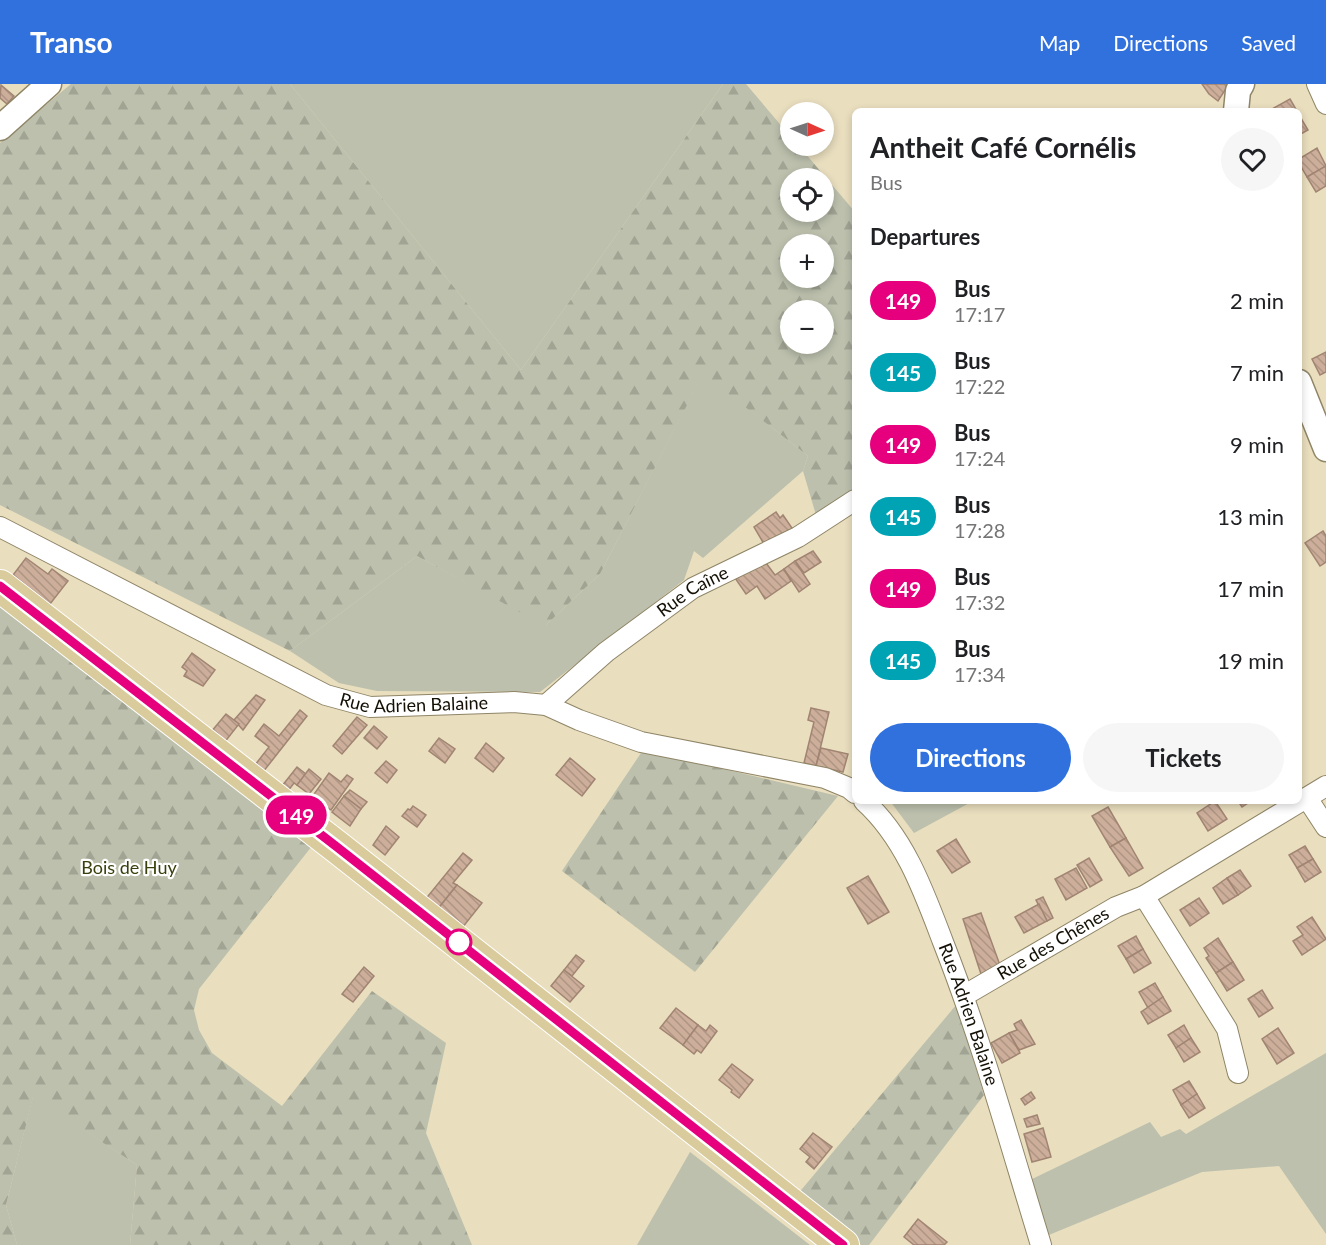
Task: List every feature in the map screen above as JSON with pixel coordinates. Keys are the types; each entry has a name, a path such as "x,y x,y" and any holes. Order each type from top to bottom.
{"main road":[{"path":"0,586 337,847 843,1245"}],"street":[{"path":"0,128 50,84"},
{"path":"1236,108 1238,91 1242,84"},
{"path":"1317,84 1326,104"},
{"path":"1302,389 1326,449"},
{"name":"Rue Caîne","path":"546,705 606,652 693,588 798,537 852,502"},
{"name":"Rue Adrien Balaine","path":"0,527 326,695 370,707 514,702 546,705 579,720 641,742 825,778 852,790"},
{"name":"Rue des Chênes","path":"1302,801 1326,786"},
{"path":"1307,798 1326,827"},
{"name":"Rue Adrien Balaine","path":"867,804 912,863 965,996 1041,1245"},
{"name":"Rue des Chênes","path":"965,996 1116,907 1144,896 1297,804"},
{"path":"1144,896 1227,1029 1238,1073"}],"green space":[{"path":"71,84 290,84 521,370 723,84 746,84 780,124 780,156 807,156 818,168 780,168 780,222 834,222 834,187 852,208 852,492 816,515 803,471 808,456 703,374 600,574 545,626 417,556 290,651 0,505 0,143"},
{"path":"290,84 723,84 521,370"},
{"path":"703,373 808,456 803,471 703,558 694,551 684,580 540,692 377,691 339,683 290,651 417,556 546,625 600,574"},
{"name":"Bois de Huy","path":"0,603 312,846 199,989 194,1010 199,1030 212,1053 282,1106 372,991 446,1043 426,1133 472,1245 130,1245 137,1165 33,1097 6,1205 17,1245 0,1245"},
{"path":"643,750 838,796 695,972 562,871"},
{"path":"892,804 967,804 914,833"},
{"path":"957,1004 984,1095 869,1245 861,1245 797,1195"},
{"path":"1326,1053 1326,1234 1279,1166 1202,1172 1044,1237 1028,1181 1150,1122 1161,1137 1180,1129 1186,1134"},
{"path":"33,1096 137,1165 130,1245 17,1245 6,1205"},
{"path":"690,1152 810,1245 637,1245"}],"building":[{"path":"1202,84 1229,84 1218,101"},
{"path":"1,85 14,96 7,104 0,98"},
{"path":"1290,99 1295,108 1274,108"},
{"path":"1302,120 1308,130 1302,133"},
{"path":"1317,148 1326,166 1307,177 1302,168 1302,157"},
{"path":"1326,166 1326,186 1316,192 1307,177"},
{"path":"1326,352 1326,372 1320,375 1312,359"},
{"path":"776,512 780,518 783,515 794,531 767,549 754,527"},
{"path":"1323,531 1326,536 1326,562 1320,566 1305,543"},
{"path":"813,551 821,562 804,573 795,561"},
{"path":"26,558 48,574 52,569 68,581 50,604 13,575"},
{"path":"763,559 775,575 784,569 791,581 765,599 757,586 746,594 735,578"},
{"path":"795,561 810,584 799,592 784,569"},
{"path":"192,653 215,670 203,686 184,676 187,671 182,667"},
{"path":"256,695 265,700 243,730 234,720"},
{"path":"811,708 829,712 816,766 804,763 814,722 808,720"},
{"path":"300,710 307,716 263,772 255,765 269,747 255,736 264,724 279,736"},
{"path":"226,714 239,724 224,743 211,732"},
{"path":"357,717 367,725 342,754 333,746"},
{"path":"374,726 387,737 377,749 364,738"},
{"path":"439,738 455,749 445,763 429,751"},
{"path":"486,743 504,758 493,772 475,758"},
{"path":"821,748 848,754 843,772 816,766"},
{"path":"570,758 595,779 582,796 556,775"},
{"path":"386,761 397,770 387,783 375,773"},
{"path":"297,767 306,774 297,785 294,783 288,791 282,786"},
{"path":"309,769 321,779 309,794 297,785"},
{"path":"329,773 341,782 347,775 353,779 331,810 312,797"},
{"path":"350,790 367,802 361,809 344,796"},
{"path":"344,796 361,809 350,826 332,812"},
{"path":"1210,804 1217,804 1227,819 1208,831 1197,813"},
{"path":"413,806 426,815 417,827 402,816"},
{"path":"1108,807 1126,838 1110,847 1092,816"},
{"path":"386,826 399,837 385,855 373,845"},
{"path":"1126,838 1143,868 1129,876 1110,847"},
{"path":"956,839 970,862 952,873 937,851"},
{"path":"1305,846 1313,859 1297,868 1289,855"},
{"path":"463,853 472,860 453,883 457,885 437,910 424,901"},
{"path":"1089,858 1102,880 1090,887 1077,865"},
{"path":"1313,859 1321,872 1305,882 1297,868"},
{"path":"1076,868 1087,888 1066,900 1055,879"},
{"path":"1240,870 1251,886 1238,895 1227,878"},
{"path":"868,876 889,912 868,924 847,888"},
{"path":"1227,878 1238,895 1223,904 1213,888"},
{"path":"457,885 482,903 462,928 437,910"},
{"path":"1043,897 1053,918 1047,921 1036,900"},
{"path":"1199,898 1209,913 1190,926 1180,910"},
{"path":"1039,904 1047,921 1024,933 1015,917"},
{"path":"981,913 1001,968 981,974 963,919"},
{"path":"1312,917 1326,939 1302,955 1293,941 1303,935 1297,927"},
{"path":"1136,936 1143,949 1126,959 1118,946"},
{"path":"1218,938 1233,962 1216,973 1206,958 1209,956 1204,948"},
{"path":"1143,949 1151,963 1134,973 1126,959"},
{"path":"576,955 584,961 572,976 564,970"},
{"path":"1233,962 1244,980 1227,991 1216,973"},
{"path":"364,967 374,976 353,1002 342,994"},
{"path":"564,970 584,986 570,1002 551,986"},
{"path":"1155,983 1163,997 1148,1008 1139,992"},
{"path":"1262,990 1273,1008 1259,1017 1248,999"},
{"path":"1163,997 1171,1011 1148,1024 1141,1012"},
{"path":"676,1008 698,1025 683,1045 660,1028"},
{"path":"1021,1020 1035,1044 1019,1050 1009,1033 1017,1030 1014,1024"},
{"path":"698,1025 706,1031 710,1025 717,1031 701,1053 697,1050 694,1054 683,1045"},
{"path":"1184,1025 1191,1038 1176,1048 1168,1035"},
{"path":"1278,1028 1294,1053 1277,1064 1262,1039"},
{"path":"1009,1033 1020,1053 1002,1063 991,1043"},
{"path":"1191,1038 1200,1052 1184,1062 1176,1048"},
{"path":"732,1064 753,1080 739,1098 719,1080"},
{"path":"1189,1081 1197,1094 1181,1105 1173,1090"},
{"path":"1031,1092 1035,1098 1025,1105 1021,1099"},
{"path":"1197,1094 1205,1108 1189,1118 1181,1105"},
{"path":"1037,1115 1040,1124 1027,1127 1024,1119"},
{"path":"1043,1128 1051,1157 1032,1162 1024,1134"},
{"path":"813,1133 832,1147 814,1169 806,1162 810,1157 800,1149"},
{"path":"918,1219 947,1242 944,1245 914,1245 904,1237"}],"bus line":[{"name":"149","path":"0,586 337,847 843,1245"}]}
